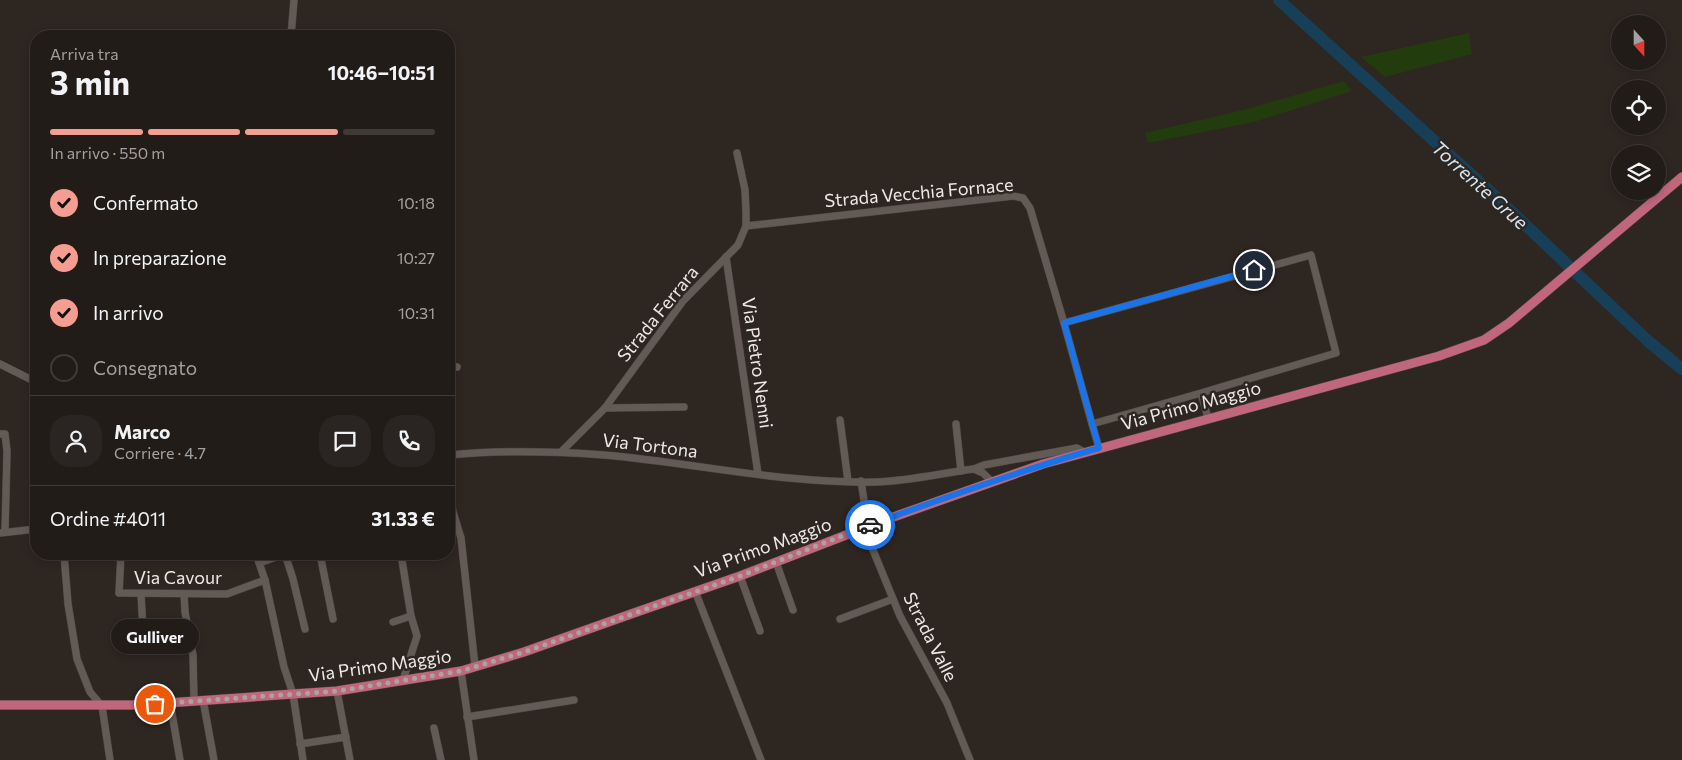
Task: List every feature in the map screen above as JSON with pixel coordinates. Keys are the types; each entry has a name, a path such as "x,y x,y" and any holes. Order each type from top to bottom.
{"main road":[{"name":"Via Primo Maggio","path":"0,705 102,706 338,691 461,671 524,652 740,576 866,527 991,482 1084,452 1439,356 1484,340 1509,323 1682,177"}],"street":[{"path":"292,30 294,0"},
{"name":"Strada Ferrara","path":"561,452 604,408 683,301 738,245 746,226 745,190 737,153"},
{"name":"Strada Vecchia Fornace","path":"746,226 1013,196 1023,198 1030,208 1099,448"},
{"path":"1064,323 1311,254 1336,353 1092,424"},
{"name":"Via Pietro Nenni","path":"726,257 758,474"},
{"path":"0,364 30,379"},
{"path":"1201,393 1208,418"},
{"path":"604,408 684,407"},
{"path":"840,420 848,481"},
{"path":"956,424 961,471"},
{"path":"0,434 5,434 7,451 3,532 30,530"},
{"name":"Via Tortona","path":"455,454 485,452 561,452 606,455 758,474 861,481 910,478 961,471 1078,448 1084,452"},
{"path":"974,469 983,472 991,482"},
{"name":"Strada Valle","path":"861,481 866,527 900,616 947,703 970,760"},
{"path":"455,522 461,538 476,666"},
{"path":"64,560 68,604 77,659 90,692 102,706 110,760"},
{"name":"Via Cavour","path":"121,560 119,593 227,594 265,580"},
{"path":"258,560 265,580 284,667 293,694 303,760"},
{"path":"259,563 271,560"},
{"path":"287,560 305,628"},
{"path":"321,560 333,619"},
{"path":"401,560 411,616 417,636 404,680"},
{"path":"776,562 793,610"},
{"path":"740,576 760,631"},
{"path":"695,591 761,760"},
{"path":"141,594 143,630"},
{"path":"184,594 198,701 214,760"},
{"path":"840,619 894,599"},
{"path":"393,622 411,616"},
{"path":"461,671 474,760"},
{"path":"338,691 350,760"},
{"path":"467,716 574,700"},
{"path":"170,702 180,760"},
{"path":"434,728 439,760"},
{"path":"300,744 346,737"}],"green space":[{"path":"1469,33 1472,54 1385,77 1361,57"},
{"path":"1344,81 1352,91 1254,122 1148,143 1145,133 1247,109"}],"waterway":[{"name":"Torrente Grue","path":"1279,0 1497,198 1648,341 1682,369"}],"way so far":[{"path":"155,704 338,691 461,671 524,652 740,576 870,525"}],"place":[{"name":"Gulliver","path":"155,704"}],"route":[{"path":"870,525 1043,464 1099,448 1064,323 1254,270"}]}
